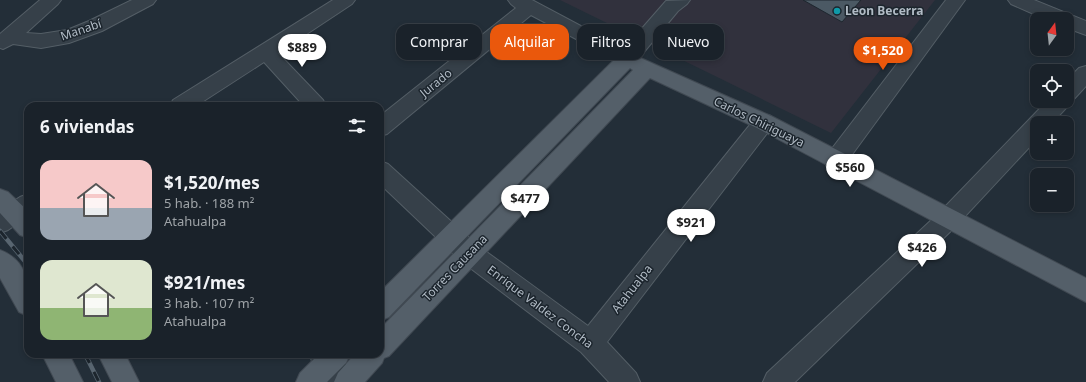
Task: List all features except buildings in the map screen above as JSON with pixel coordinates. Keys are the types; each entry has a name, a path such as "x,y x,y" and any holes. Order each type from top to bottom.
{"main road":[{"name":"Carlos Chiriguaya","path":"637,64 764,122 947,220 1086,291"},
{"name":"Torres Causana","path":"384,305 450,236 637,64"},
{"name":"Torres Causana","path":"384,343 469,253 637,64"},
{"path":"0,261 12,274 24,296"},
{"path":"57,358 70,382"},
{"path":"113,358 126,382"},
{"path":"309,382 328,358"},
{"path":"347,382 369,358"}],"street":[{"path":"5,41 52,0"},
{"name":"Manabí","path":"5,41 40,41 66,36 99,24 147,0"},
{"path":"186,102 346,0"},
{"path":"835,161 956,0"},
{"path":"1017,0 1046,12"},
{"path":"637,64 671,2"},
{"name":"Carlos Chiriguaya","path":"523,4 637,64"},
{"name":"Jurado","path":"384,125 523,4"},
{"path":"1074,24 1086,28"},
{"path":"265,52 312,102"},
{"path":"1074,86 1086,73"},
{"path":"1046,116 1053,108"},
{"name":"Atahualpa","path":"590,343 764,122"},
{"path":"776,382 947,220 1030,132"},
{"name":"Enrique Valdez Concha","path":"384,174 469,253 590,343 627,382"},
{"path":"330,358 344,382"}],"shaded area":[{"path":"560,0 935,0 831,133 682,60 724,60 724,24 653,24 653,46 645,42 645,24 609,24"}],"railway":[{"path":"0,231 24,260"},
{"path":"87,358 99,382"}],"place":[{"name":"Leon Becerra","path":"837,11"}]}
